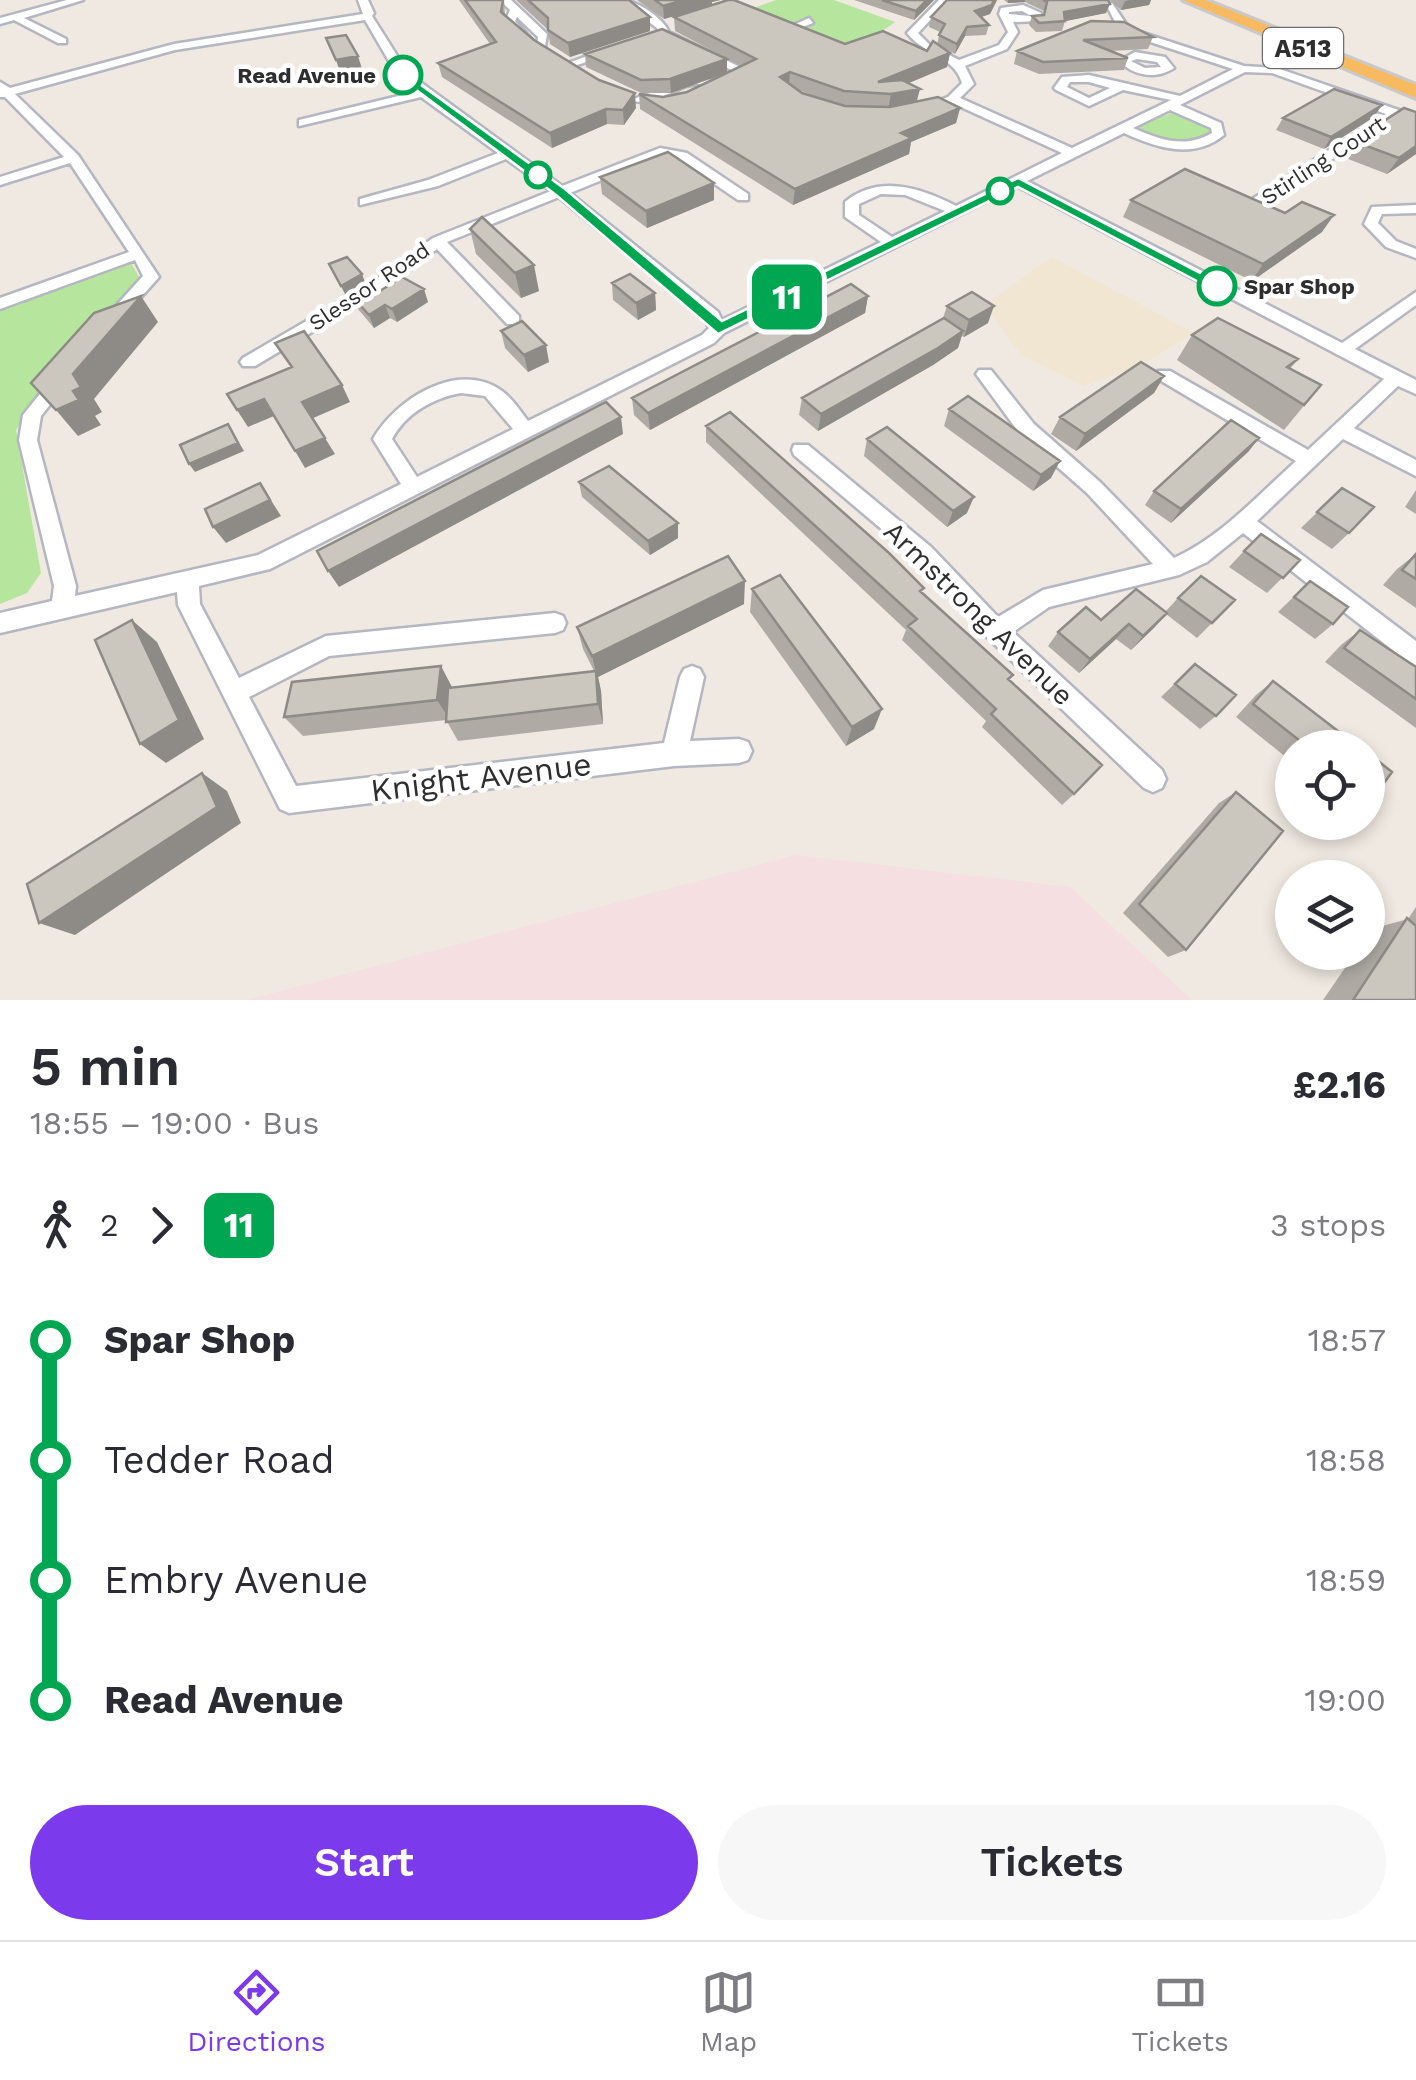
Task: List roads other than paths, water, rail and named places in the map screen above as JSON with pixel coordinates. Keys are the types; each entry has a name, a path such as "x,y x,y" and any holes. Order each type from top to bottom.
{"highway":[{"name":"A513","path":"1191,0 1416,92"}],"street":[{"path":"41,0 53,7"},
{"path":"0,21 78,0"},
{"path":"362,0 370,13 366,17"},
{"path":"505,0 514,11 510,20 527,40 592,77"},
{"path":"619,92 637,100 667,104 746,73 661,32 624,0"},
{"path":"906,116 952,99 968,84 960,64 919,44 912,33 944,0"},
{"path":"1132,12 1115,9 1122,26 1133,33 1245,69 1273,70 1416,120"},
{"path":"15,17 62,41"},
{"path":"3,90 174,47 372,19 403,75 423,93 561,192 712,316 718,329"},
{"path":"960,64 981,56 973,47 980,42 1008,41 1014,32 1008,19"},
{"path":"772,21 808,36"},
{"path":"790,28 809,21"},
{"path":"661,32 680,23"},
{"path":"562,58 621,47"},
{"path":"1202,56 1221,48"},
{"path":"0,623 262,562 523,428 708,339 718,329 1245,69"},
{"path":"1147,86 1148,72"},
{"path":"1122,87 1147,86 1210,120 1217,126 1218,136 1202,146 1183,149 1125,129"},
{"path":"3,90 73,158 151,277 99,333"},
{"path":"303,123 423,93"},
{"path":"952,99 1074,154"},
{"name":"Stirling Court","path":"1251,206 1395,113"},
{"name":"Slessor Road","path":"249,362 384,282 438,240 668,152 682,156 743,198"},
{"path":"365,202 432,183 508,153"},
{"path":"0,181 73,158"},
{"path":"996,632 1043,599 1171,569 1200,556 1243,522 1341,429 1406,383 1018,182"},
{"path":"893,244 852,217 852,202 883,190 909,188 958,212"},
{"path":"1416,209 1377,210 1370,224 1392,244 1416,254"},
{"name":"Slessor Road","path":"438,240 512,320"},
{"path":"0,304 138,254"},
{"path":"1343,350 1416,296"},
{"path":"63,606 64,586 28,440 32,415 77,360"},
{"path":"985,374 1027,429 1094,488 1171,569"},
{"path":"1164,375 1310,460"},
{"path":"411,484 382,439 397,417 429,396 476,387 491,392 523,428"},
{"path":"1341,429 1416,470"},
{"name":"Armstrong Avenue","path":"801,450 924,553 996,632 1154,779"},
{"path":"1243,522 1416,655"},
{"path":"188,581 188,605 234,692 326,646 555,623"},
{"path":"674,754 692,677"},
{"name":"Knight Avenue","path":"234,692 289,800 674,754 739,751"}],"place":[{"name":"Read Avenue","path":"403,75"},
{"name":"Spar Shop","path":"1217,286"}]}
